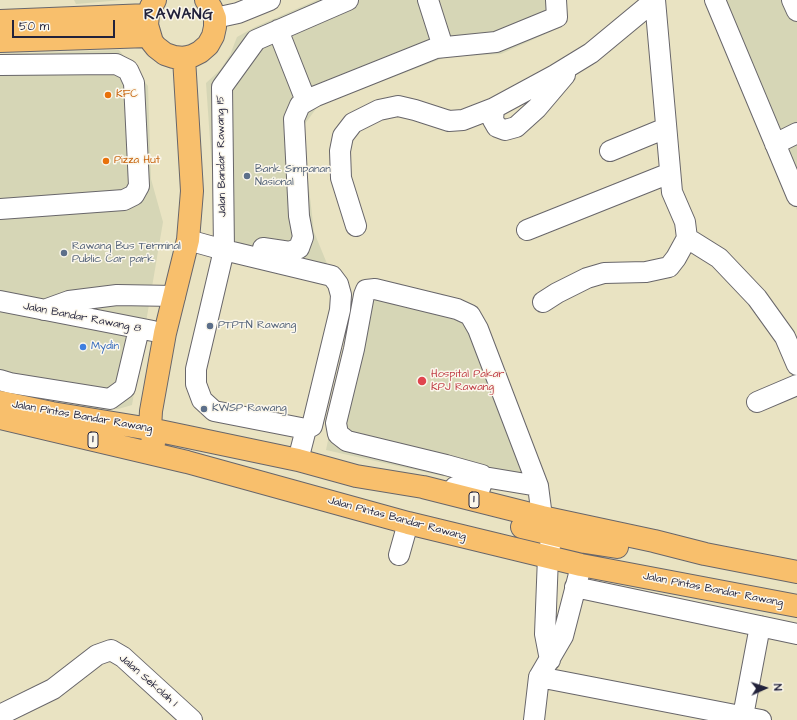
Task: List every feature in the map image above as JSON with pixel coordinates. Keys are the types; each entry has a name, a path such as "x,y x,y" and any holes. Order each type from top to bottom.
{"main road":[{"path":"152,24 165,54 184,58 192,56 200,52 208,45 213,36 215,27 210,9"},
{"path":"0,21 152,24"},
{"path":"0,41 152,24"},
{"path":"184,58 192,191 188,240 165,333 151,410 150,429 154,443 187,462"},
{"path":"0,394 41,400 103,414 126,415 136,412 146,402 158,370"},
{"name":"Jalan Pintas Bandar Rawang","path":"0,402 52,413 150,429 298,460 356,476 423,487 547,526 654,541 705,554 797,572"},
{"name":"Jalan Pintas Bandar Rawang","path":"0,418 187,462 408,522 581,565 797,606"},
{"path":"547,526 585,542 615,547 705,554"}],"street":[{"path":"210,9 238,13 270,0"},
{"name":"Jalan Bandar Rawang 15","path":"306,429 214,411 202,400 196,384 196,369 223,247 222,87 256,40 348,0"},
{"path":"428,0 444,47"},
{"path":"223,247 290,252 299,248 303,237 299,216 294,119 300,105 316,96 436,48 496,42 557,17 556,0"},
{"path":"356,226 340,178 340,151 343,136 353,123 379,110 398,106 449,121 463,120 494,108 556,75 591,53 655,0"},
{"path":"543,302 588,278 604,272 646,272 668,267 676,258 687,238 685,222 672,192 655,0"},
{"path":"792,0 797,11"},
{"path":"718,1 797,196"},
{"path":"278,30 306,101"},
{"path":"0,65 116,64 128,70 134,83 139,186 134,195 124,200 0,209"},
{"path":"494,108 494,120 497,127 505,130 516,127 537,108 574,64"},
{"path":"610,151 666,128"},
{"path":"775,144 797,133"},
{"path":"526,230 670,173"},
{"path":"687,238 719,258 757,298 786,337 797,365"},
{"path":"188,240 223,247 332,276 338,284 341,295 340,310 312,426 306,429 298,460"},
{"path":"538,486 484,477 475,473 347,441 338,434 336,422 354,349 366,290 375,289 457,309 470,315 478,329 538,486 547,526 548,557 544,634 550,660"},
{"path":"44,310 69,300 117,295 175,296"},
{"name":"Jalan Bandar Rawang 8","path":"0,301 165,333"},
{"path":"0,380 10,383 110,399 125,388 139,329"},
{"path":"757,402 797,385"},
{"path":"356,476 385,473 480,491 484,477"},
{"path":"399,556 408,522"},
{"path":"534,720 539,677 563,636 581,565 585,542"},
{"path":"575,587 797,634"},
{"path":"539,677 718,716 752,718 760,626"},
{"name":"Jalan Sekolah 1","path":"0,715 53,689 97,655 112,650 123,657 192,720"}],"shaded area":[{"path":"74,0 122,0 76,4"},
{"path":"317,0 560,0 561,27 501,54 446,57 318,106 302,128 314,232 328,266 213,242 215,212 206,83 220,70 230,55 237,37 255,27"},
{"path":"706,0 797,0 797,210"},
{"path":"119,50 148,86 151,179 163,222 132,405 118,409 101,410 0,388 0,54"},
{"name":"Hospital Pakar KPJ Rawang","path":"361,282 478,312 550,500 326,450"}],"place":[{"name":"KFC","path":"108,95"},
{"name":"Pizza Hut","path":"106,161"},
{"name":"Bank Simpanan Nasional","path":"247,176"},
{"name":"Rawang Bus Terminal Public Car park","path":"64,253"},
{"name":"PTPTN Rawang","path":"210,326"},
{"name":"Mydin","path":"83,347"},
{"name":"Hospital Pakar KPJ Rawang","path":"422,381"},
{"name":"KWSP Rawang","path":"204,409"}],"district":[{"name":"RAWANG","path":"179,16"}]}
